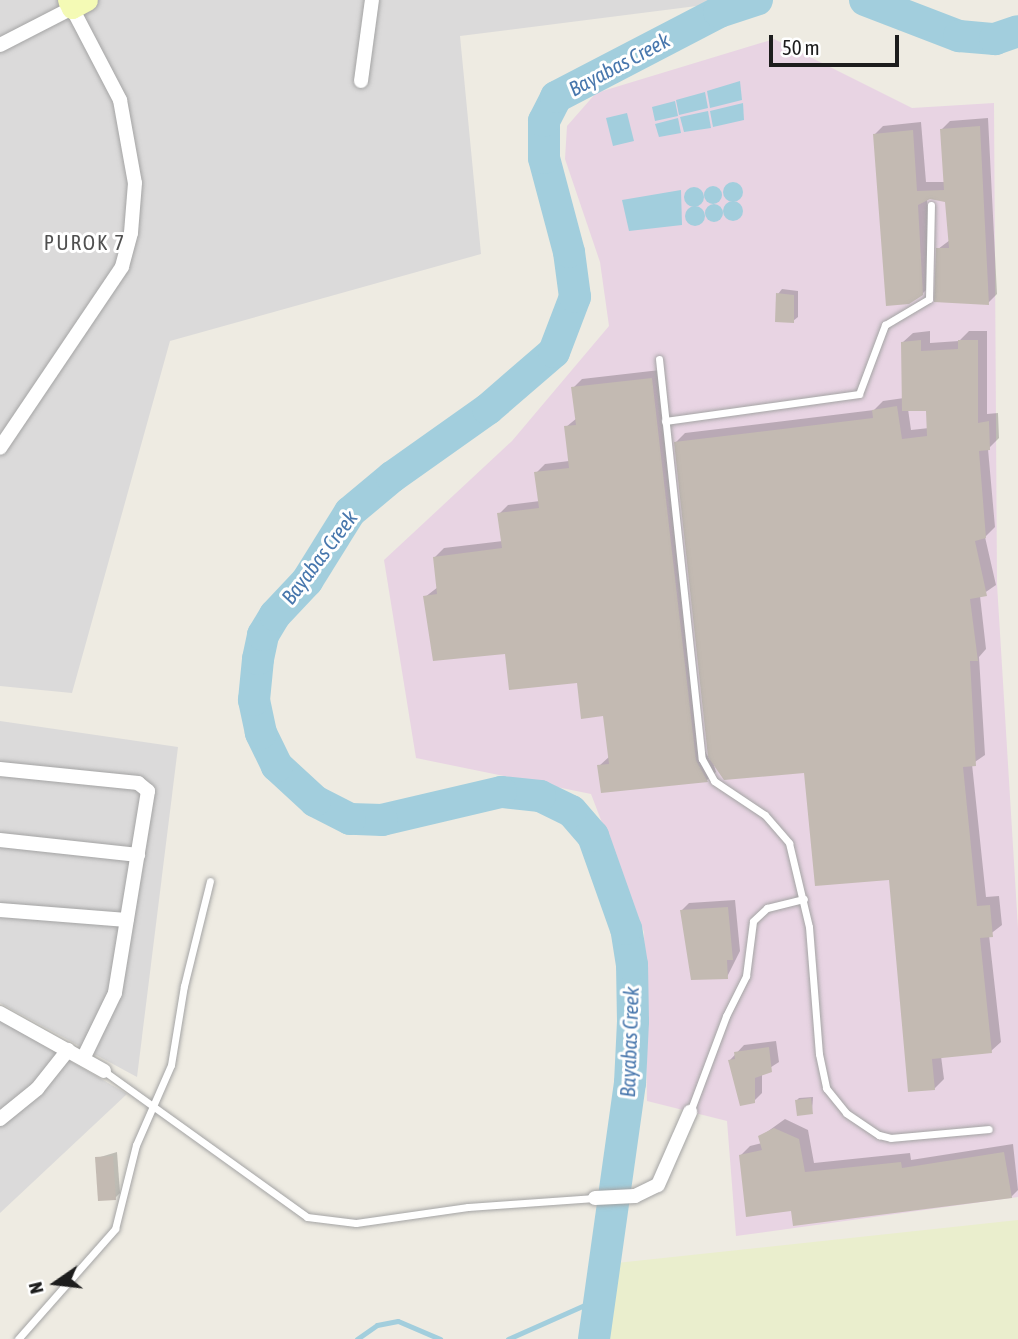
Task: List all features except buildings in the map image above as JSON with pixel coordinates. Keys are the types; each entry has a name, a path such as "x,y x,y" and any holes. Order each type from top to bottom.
{"street":[{"path":"361,81 372,0"},
{"path":"0,45 76,3 112,82 128,125 135,183 131,233 122,267 105,299 0,448"},
{"path":"0,769 143,785 148,796 115,993 83,1059"},
{"path":"0,840 138,855"},
{"path":"0,910 127,920"},
{"path":"0,1013 104,1071"},
{"path":"0,1119 6,1106 53,1073 68,1050"},
{"path":"595,1198 628,1196 658,1185 690,1112"}],"lane":[{"path":"665,421 859,394 885,325 929,299 930,205"},
{"path":"659,359 702,759 713,781 781,828 804,899 819,1054 832,1099 867,1130 891,1138 989,1129"},
{"path":"18,1339 115,1229 136,1145 170,1065 210,881"},
{"path":"690,1112 726,1016 746,976 753,921 767,908 804,899"},
{"path":"104,1071 285,1205 333,1223 595,1198"}],"shaded area":[{"path":"0,0 736,1 460,36 481,254 170,341 72,693 0,686"},
{"path":"774,39 912,108 994,103 997,584 1018,928 1018,1197 736,1236 727,1121 647,1101 644,932 591,794 416,758 384,560 512,441 609,326 600,262 565,159 567,126 596,93"},
{"path":"0,721 178,747 137,1077 0,1003"},
{"path":"0,1020 127,1094 0,1213"}],"green space":[{"path":"1018,1220 1018,1339 595,1339 607,1264"}],"water":[{"path":"740,81 742,100 710,108 707,91"},
{"path":"705,92 708,108 679,115 676,100"},
{"path":"675,101 678,116 655,121 652,107"},
{"path":"743,103 744,120 713,127 710,111"},
{"path":"708,111 711,128 684,132 680,117"},
{"path":"627,113 634,141 613,146 606,118"},
{"path":"678,118 681,133 659,137 655,124"},
{"path":"733,182 740,185 743,192 740,199 733,202 726,199 723,192 726,185"},
{"path":"713,186 721,191 722,195 717,203 713,204 705,199 704,195 709,187"},
{"path":"694,187 701,190 704,197 701,204 694,207 687,204 684,197 687,190"},
{"path":"681,190 682,225 629,231 622,200"},
{"path":"733,201 740,204 743,211 740,218 733,221 726,218 723,211 726,204"},
{"path":"710,204 718,204 723,213 721,220 710,222 705,217 705,209"},
{"path":"695,206 702,209 705,216 702,223 695,226 688,223 685,216 688,209"}],"waterway":[{"name":"Bayabas Creek","path":"594,1339 630,1083 633,1021 632,965 626,929 593,836 571,811 540,796 501,792 382,820 350,819 315,801 277,766 261,733 254,700 258,659 263,635 275,615 307,581 350,512 392,477 488,409 554,352 575,297 569,252 544,158 544,121 556,97 719,12 757,0"},
{"name":"Bayabas Creek","path":"865,0 959,36 995,39 1018,31"},
{"path":"508,1339 600,1298"},
{"path":"357,1339 377,1325 398,1321 440,1339"}],"district":[{"name":"PUROK 7","path":"85,242"}]}
